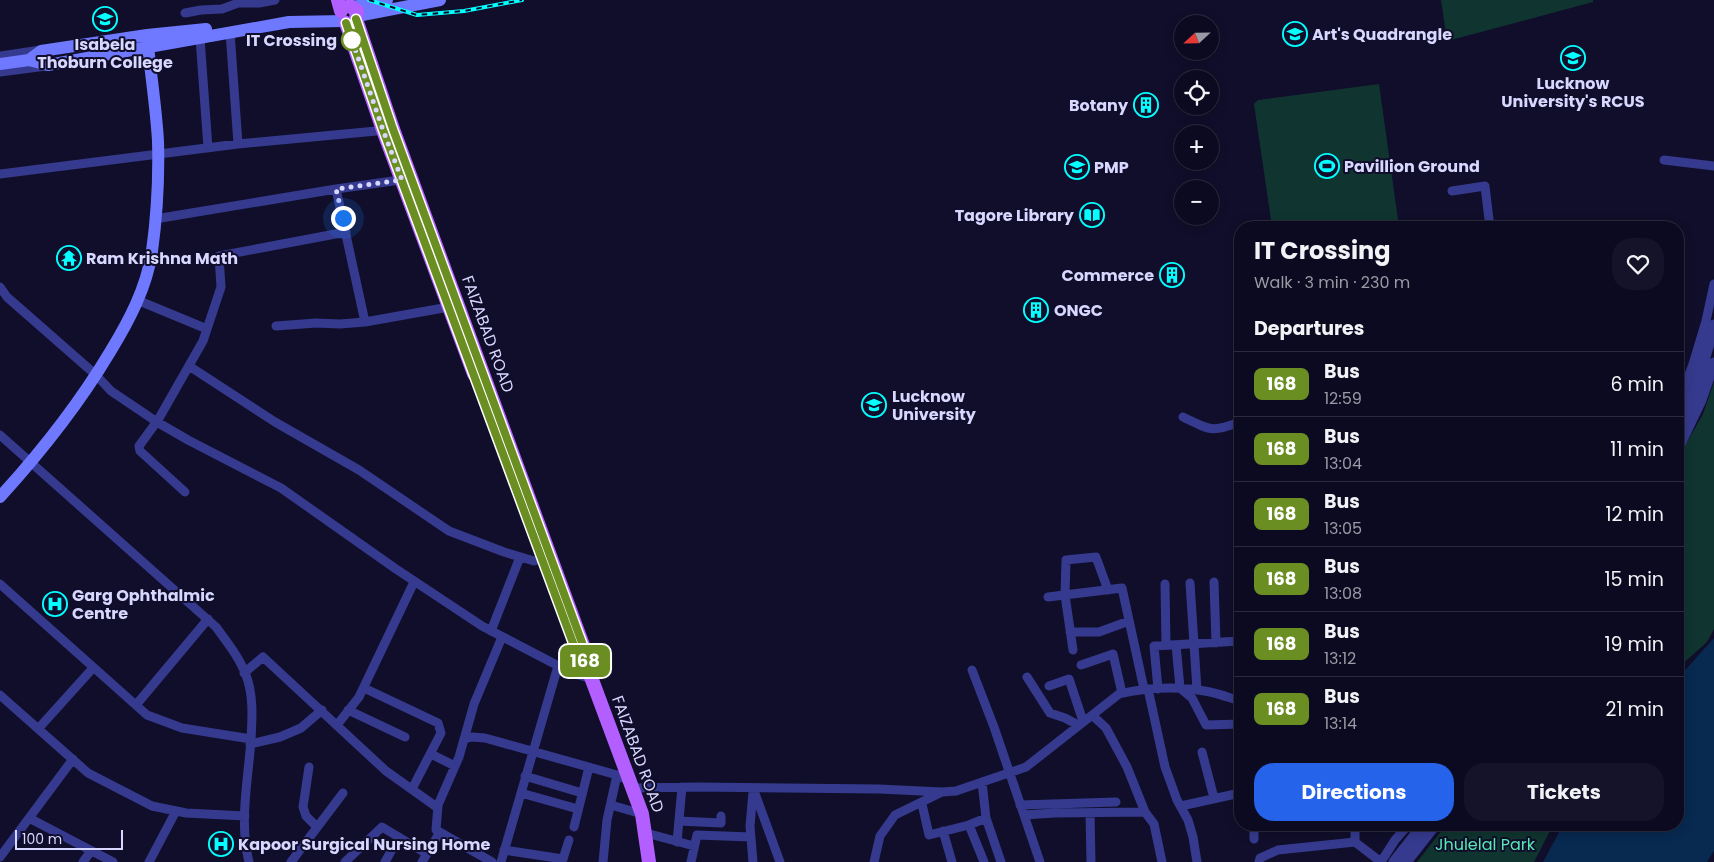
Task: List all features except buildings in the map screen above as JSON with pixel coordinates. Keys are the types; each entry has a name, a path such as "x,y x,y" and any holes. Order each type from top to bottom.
{"main road":[{"path":"29,60 41,51 200,38 348,12 387,0"},
{"path":"6,63 29,60 48,65 148,41 440,0"},
{"name":"FAIZABAD ROAD","path":"348,12 388,130 546,558 584,648 585,661 627,781 642,814 649,862"},
{"path":"0,497 63,422 96,375 127,324 145,282 152,253 156,218 158,155 148,41"}],"street":[{"path":"185,13 222,9 238,3 259,3 275,0"},
{"path":"230,32 238,144"},
{"path":"200,38 208,148"},
{"path":"0,57 41,51"},
{"path":"0,71 48,65"},
{"path":"0,174 238,144 388,130"},
{"path":"1664,160 1714,166"},
{"path":"156,218 407,179"},
{"path":"1452,191 1485,186 1489,221"},
{"path":"336,189 365,322"},
{"path":"185,492 140,451 139,446 157,422 203,341 221,287 220,256 346,232"},
{"path":"1684,385 1706,321 1714,284"},
{"path":"0,287 7,297 96,375 111,391 157,422 281,488 414,582 491,632 572,673 592,679"},
{"path":"138,300 207,329"},
{"path":"276,326 365,322 453,305"},
{"path":"1684,414 1708,351 1714,325"},
{"path":"1684,435 1701,400 1714,363"},
{"path":"189,366 275,422 359,470 449,531 534,561 546,558"},
{"path":"1183,417 1207,429 1220,429 1234,424"},
{"path":"0,435 216,626 233,649 244,673 253,708 245,816 245,847 249,862"},
{"path":"491,632 520,557"},
{"path":"1073,650 1064,595 1066,560 1096,557 1108,590"},
{"path":"337,724 364,688 414,582"},
{"path":"1214,582 1216,643"},
{"path":"0,584 147,715 182,728 251,742 280,737 301,728 322,710"},
{"path":"1165,584 1171,645 1180,688 1192,698 1206,725 1234,724"},
{"path":"1190,584 1197,690"},
{"path":"1048,597 1122,588 1165,767 1188,820 1198,862"},
{"path":"136,705 208,619"},
{"path":"1070,632 1099,632 1129,621"},
{"path":"492,862 436,830 438,808 455,766 474,704 502,637"},
{"path":"1158,689 1154,646 1234,642"},
{"path":"1081,665 1113,654 1122,693"},
{"path":"244,673 263,657 386,771 438,808"},
{"path":"501,862 558,666"},
{"path":"38,729 93,668"},
{"path":"972,670 994,727 1040,862"},
{"path":"1027,677 1050,713 1081,723"},
{"path":"1049,686 1069,679 1081,723"},
{"path":"364,688 438,723 441,733 412,790"},
{"path":"464,739 472,737 485,738 589,767 627,781 682,787 887,789 942,792 956,791 1026,767 1122,693 1146,689 1180,688 1211,692 1234,699"},
{"path":"0,695 88,772 152,806 186,813 245,816"},
{"path":"348,710 405,737"},
{"path":"1092,715 1106,728 1127,767 1145,812 1154,824 1162,862"},
{"path":"1202,752 1214,798"},
{"path":"430,754 455,766"},
{"path":"0,857 73,760"},
{"path":"309,767 303,806 306,816 318,827"},
{"path":"574,827 589,767"},
{"path":"526,776 582,793"},
{"path":"603,862 610,805 627,781"},
{"path":"982,782 986,818 1001,862"},
{"path":"677,842 682,787"},
{"path":"753,788 750,826 753,862"},
{"path":"753,788 780,862"},
{"path":"874,862 880,836 895,815 922,804 942,792"},
{"path":"292,862 343,793"},
{"path":"521,793 578,808"},
{"path":"1181,806 1234,794"},
{"path":"1020,805 1116,802"},
{"path":"922,804 929,835 969,825 986,818"},
{"path":"610,805 642,814"},
{"path":"151,861 176,811"},
{"path":"1024,815 1145,812"},
{"path":"1090,813 1091,862"},
{"path":"29,818 113,862"},
{"path":"679,821 721,820 721,836"},
{"path":"969,825 982,862"},
{"path":"345,862 382,827 399,837 424,858 440,832"},
{"path":"943,831 952,862"},
{"path":"1254,831 1254,839"},
{"path":"1354,831 1355,842"},
{"path":"1259,862 1260,858 1278,850 1355,842 1381,862 1403,831"},
{"path":"1394,862 1418,831"},
{"path":"1406,862 1429,831"},
{"path":"646,833 694,846"},
{"path":"691,862 697,835 751,837"},
{"path":"385,862 399,837"},
{"path":"504,850 563,860 569,840"},
{"path":"83,862 91,850"}],"green space":[{"path":"1441,0 1593,0 1593,2 1447,41"},
{"name":"Pavillion Ground","path":"1379,84 1398,221 1271,221 1254,104 1258,100"},
{"path":"1714,382 1714,629 1707,642 1684,663 1684,447 1703,414"},
{"name":"Jhulelal Park","path":"1441,831 1550,831 1534,862 1417,862"}],"water":[{"path":"1714,638 1714,851 1707,862 1543,862 1560,831 1684,831 1684,671"}],"railway":[{"path":"369,0 417,15 464,11 522,0"}],"bus line":[{"name":"168","path":"346,23 383,130 576,651 585,661 584,648 393,129 356,19"}],"place":[{"name":"Isabela Thoburn College","path":"105,19"},
{"name":"Art's Quadrangle","path":"1295,34"},
{"name":"IT Crossing","path":"352,40"},
{"name":"Lucknow University's RCUS","path":"1573,58"},
{"name":"Botany","path":"1146,105"},
{"name":"Pavillion Ground","path":"1327,166"},
{"name":"PMP","path":"1077,167"},
{"name":"Tagore Library","path":"1092,215"},
{"name":"Ram Krishna Math","path":"69,258"},
{"name":"Commerce","path":"1172,275"},
{"name":"ONGC","path":"1036,310"},
{"name":"Lucknow University","path":"874,405"},
{"name":"Garg Ophthalmic Centre","path":"55,604"},
{"name":"Kapoor Surgical Nursing Home","path":"221,844"}],"route":[{"path":"343,218 336,189 402,180 352,40"}]}
